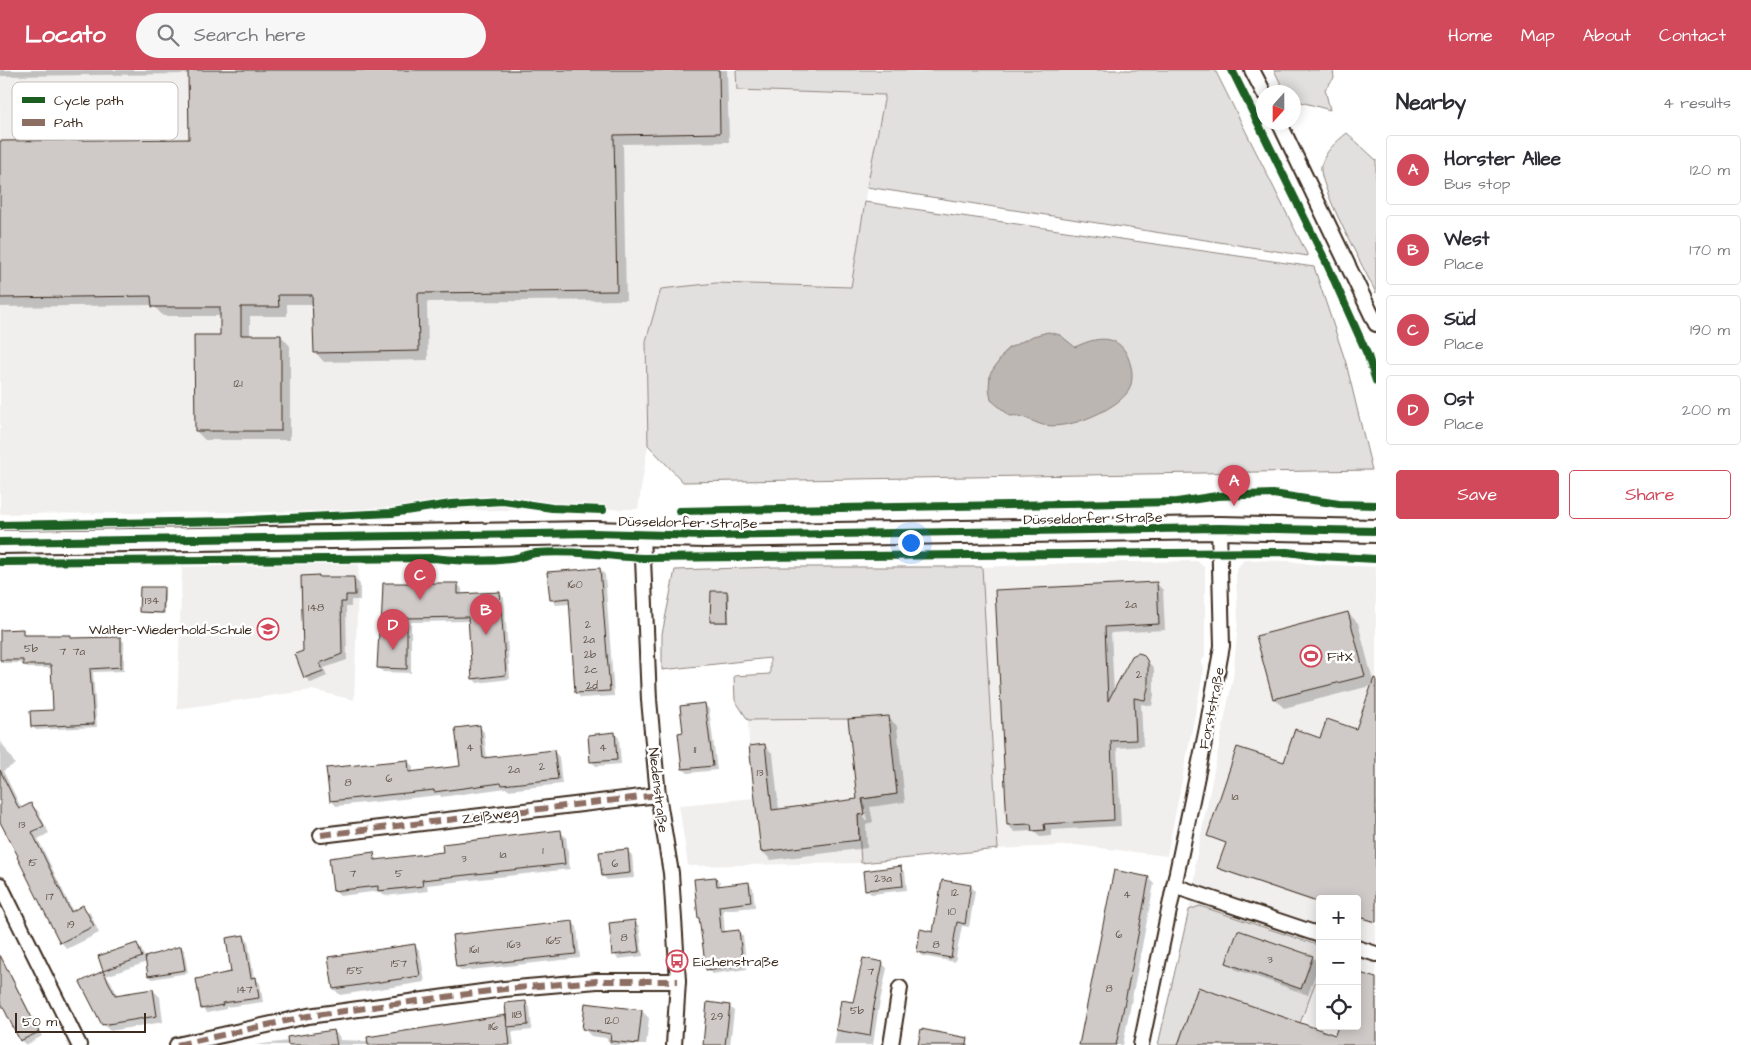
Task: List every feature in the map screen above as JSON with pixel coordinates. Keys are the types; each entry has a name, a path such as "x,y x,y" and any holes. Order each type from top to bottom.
{"main road":[{"name":"Düsseldorfer Straße","path":"0,542 593,533 706,536 1219,528 1376,531"}],"street":[{"path":"1252,70 1260,85"},
{"path":"1283,130 1376,324"},
{"name":"Forststraße","path":"1141,1045 1207,728 1222,646 1219,528"},
{"name":"Niedenstraße","path":"642,534 649,700 658,795 672,873 678,981 674,1045"},
{"name":"Zeißweg","path":"321,835 658,795"},
{"path":"0,885 80,1045"},
{"path":"1174,886 1316,934"},
{"path":"1361,949 1376,954"},
{"path":"178,1045 308,1016 504,989 596,981 678,981"},
{"path":"891,1045 900,988"}],"shaded area":[{"path":"0,70 736,70 737,90 885,95 867,187 851,287 800,286 646,341 648,445 638,509 0,514"},
{"path":"736,70 1215,70 1308,256 867,187 885,95 737,90"},
{"path":"1274,70 1333,70 1334,78 1325,89 1330,110 1301,102 1301,85 1282,85"},
{"path":"1347,133 1376,160 1376,293 1334,208 1322,175 1321,166 1325,156 1335,143"},
{"path":"865,202 1314,267 1346,363 1372,470 683,482 648,445 646,341 661,289 716,283 851,287"},
{"path":"1048,332 1060,335 1075,347 1094,340 1103,339 1117,343 1128,356 1132,370 1129,390 1119,401 1098,414 1065,425 1043,425 1023,417 1010,416 991,400 989,388 990,374 1007,349 1033,336"},
{"path":"1244,560 1376,567 1376,1045 1158,1045 1189,910 1196,873 1195,864 1233,677 1238,622 1237,568"},
{"path":"1197,561 1205,568 1205,657 1202,660 1204,669 1167,856 1075,845 998,849 982,567"},
{"name":"Walter-Wiederhold-Schule","path":"359,563 354,700 312,690 177,709 182,567"},
{"path":"774,567 982,567 998,849 861,863 858,815 865,814 863,799 897,794 848,719 748,720 735,700 734,676 770,674 770,658 662,670 662,634 675,570"},
{"path":"848,719 897,794 861,863 688,866 679,805 755,798 748,720"},
{"path":"1200,906 1316,945 1316,981 1300,1023 1198,988 1178,1045 1158,1045 1189,910"}],"building":[{"path":"188,70 719,70 720,133 614,135 617,291 418,293 419,351 314,353 312,295 278,295 279,307 241,307 241,335 281,335 281,431 195,431 194,335 220,335 220,307 152,307 151,296 0,298 0,141 189,139"},
{"path":"600,568 610,691 575,693 569,598 550,600 547,572"},
{"path":"319,575 319,577 354,577 355,595 346,595 346,602 341,602 342,654 320,663 323,671 304,678 295,654 303,651 301,576"},
{"path":"1157,582 1159,624 1105,627 1108,701 1132,656 1138,653 1142,654 1148,662 1148,688 1145,700 1134,698 1136,740 1111,741 1114,820 1044,824 1045,830 1032,831 1031,824 1007,825 995,590"},
{"path":"383,583 458,583 458,594 500,592 506,675 472,679 468,617 407,618 407,669 377,668"},
{"path":"140,587 164,587 163,613 139,612"},
{"path":"711,591 727,591 728,622 710,622"},
{"name":"FitX","path":"1348,612 1365,676 1273,699 1256,636"},
{"path":"23,629 23,635 71,635 71,638 121,637 121,667 90,669 94,724 31,727 30,711 53,710 51,665 23,665 23,660 0,660 0,630"},
{"path":"1374,678 1376,679 1376,922 1361,917 1361,895 1316,895 1316,902 1217,868 1226,843 1207,836 1237,747 1284,762 1295,729 1320,738 1327,719 1356,729"},
{"path":"705,703 713,766 682,769 678,733 683,732 680,706"},
{"path":"889,716 897,794 862,799 865,814 858,815 859,840 761,852 749,746 765,744 772,810 857,799 848,719"},
{"path":"480,725 483,758 554,750 558,779 330,801 326,768 408,760 409,772 460,766 455,728"},
{"path":"615,732 617,760 590,762 588,735"},
{"path":"0,770 19,809 31,803 44,826 32,832 71,912 83,905 94,926 60,943 0,822"},
{"path":"561,830 565,864 422,880 423,886 378,891 378,886 333,891 329,858 374,852 375,860 443,852 442,844"},
{"path":"628,849 630,873 602,876 599,852"},
{"path":"901,866 903,886 865,890 863,871"},
{"path":"1114,870 1149,877 1131,972 1116,1045 1079,1045"},
{"path":"716,877 717,886 749,882 751,902 719,906 721,932 739,930 743,965 706,970 694,879"},
{"path":"942,880 971,885 965,924 957,922 951,958 917,952 920,929 933,932"},
{"path":"635,920 639,952 612,955 609,923"},
{"path":"573,921 576,954 456,967 452,935"},
{"path":"1238,930 1313,956 1301,989 1226,963"},
{"path":"244,935 251,978 256,977 259,998 222,1003 223,1005 201,1009 196,979 231,972 226,938"},
{"path":"137,943 142,957 103,971 98,956"},
{"path":"415,944 420,976 333,989 328,957"},
{"path":"181,946 185,970 148,976 145,957"},
{"path":"0,955 39,1032 20,1041 0,1001"},
{"path":"863,958 883,962 870,1036 836,1030 841,1000 853,1002"},
{"path":"103,971 115,995 153,989 157,1016 102,1025 80,982"},
{"path":"1361,973 1376,978 1376,1045 1178,1045 1198,987 1316,1028 1316,1030 1335,1035 1337,1030 1361,1030"},
{"path":"526,1001 528,1025 508,1027 510,1045 368,1045 367,1037 506,1015 505,1003"},
{"path":"707,1002 730,1005 725,1045 703,1045"},
{"path":"585,1003 642,1010 638,1044 610,1041 611,1034 582,1029"},
{"path":"921,1029 968,1038 967,1045 918,1045"},
{"path":"334,1030 337,1045 288,1045 287,1037"}],"marked path":[{"path":"321,835 658,795"},
{"path":"177,1045 308,1016 504,989 597,981 678,981"}],"cycle path":[{"path":"1232,70 1327,264 1368,356 1376,381"},
{"path":"679,511 1177,502 1217,496 1273,494 1339,504 1376,505"},
{"path":"0,525 230,521 392,513 451,504 503,501 552,508 603,510"},
{"path":"0,542 593,533 706,536 1219,528 1376,531"},
{"path":"0,562 434,558 482,561 510,559 536,553 563,552 643,558 1287,552 1376,559"}],"place":[{"name":"Horster Allee","path":"1234,506"},
{"name":"Süd","path":"420,600"},
{"name":"Walter-Wiederhold-Schule","path":"268,629"},
{"name":"West","path":"486,635"},
{"name":"Ost","path":"393,650"},
{"name":"FitX","path":"1311,656"},
{"name":"Eichenstraße","path":"677,961"}]}
